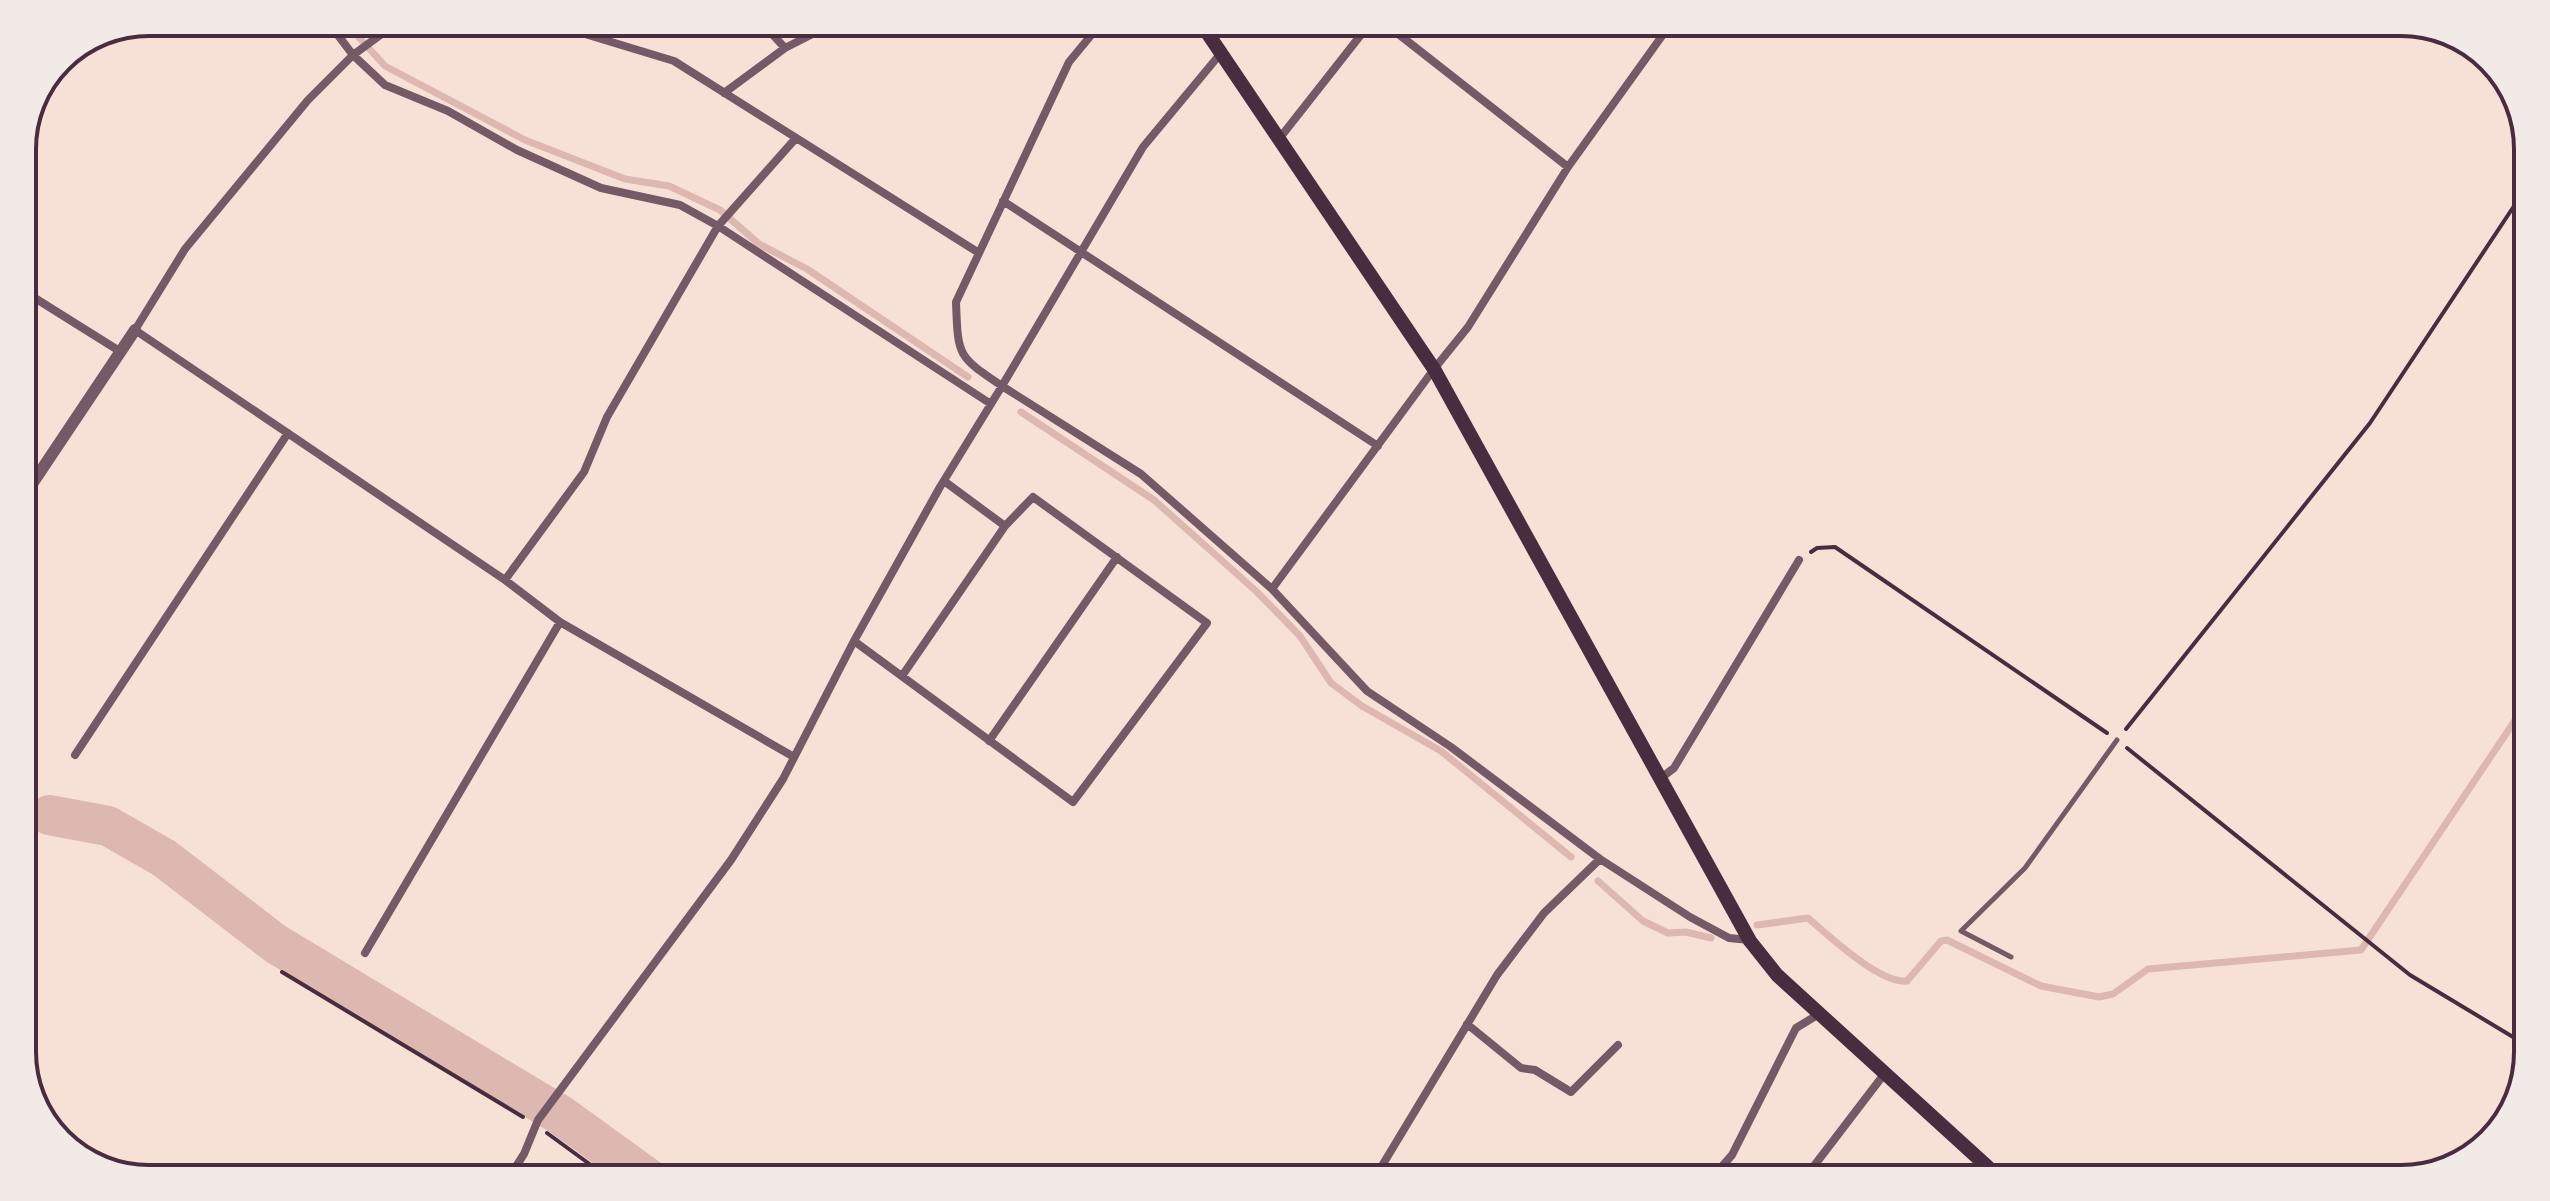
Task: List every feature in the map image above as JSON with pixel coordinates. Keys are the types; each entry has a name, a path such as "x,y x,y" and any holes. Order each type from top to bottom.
{"main road":[{"path":"1209,36 1434,369 1750,941 1777,975 1986,1165"}],"street":[{"path":"339,36 353,55 385,85 448,111 517,150 601,188 680,205 718,226 991,404"},
{"path":"36,478 121,352 185,249 308,100 353,55 379,36"},
{"path":"592,36 674,61 979,253"},
{"path":"774,36 785,48"},
{"path":"724,93 785,48 809,36"},
{"path":"1090,36 1069,62 956,302 957,340 967,363 1141,474 1272,589 1367,691 1451,747 1600,859 1716,931 1729,938 1750,941"},
{"path":"1279,139 1360,36"},
{"path":"1401,36 1568,167"},
{"path":"1272,589 1468,327 1568,167 1662,36"},
{"path":"517,1165 536,1122 557,1092 731,860 794,757 854,641 944,481 1143,147 1221,53"},
{"path":"505,580 584,472 607,417 718,226 796,138"},
{"path":"1003,201 1378,446"},
{"path":"36,299 121,352"},
{"path":"135,330 505,580 560,622 794,757"},
{"path":"75,755 288,433"},
{"path":"944,481 1005,526"},
{"path":"854,641 1073,802 1207,623 1033,497 1005,526 902,676"},
{"path":"989,741 1117,557"},
{"path":"1661,778 1674,768 1799,560"},
{"path":"365,953 560,622"},
{"path":"1382,1165 1497,975 1544,913 1600,859"},
{"path":"1723,1165 1732,1155 1796,1028 1819,1014"},
{"path":"1467,1024 1521,1068 1535,1070 1571,1092 1618,1045"},
{"path":"1815,1165 1885,1073"}],"lane":[{"path":"2011,957 1961,931 2025,868 2117,740"}],"path":[{"path":"2117,740 2370,423 2514,206"},
{"path":"1799,560 1817,548 1835,547 2117,740 2410,975 2514,1038"},
{"path":"282,972 536,1122 592,1165"}],"waterway":[{"path":"358,36 385,66 525,140 625,179 669,186 720,210 759,244 807,269 968,377"},
{"path":"1021,412 1154,500 1256,591 1300,636 1331,683 1362,706 1441,751 1571,857"},
{"path":"1757,925 1808,918 1869,967 1896,980 1907,981 1941,941 1947,940 2041,986 2099,997 2113,994 2148,969 2361,950 2514,722"},
{"path":"49,815 108,826 164,858 276,944 562,1116 630,1165"},
{"path":"1598,881 1643,921 1668,933 1686,932 1711,938"}]}
